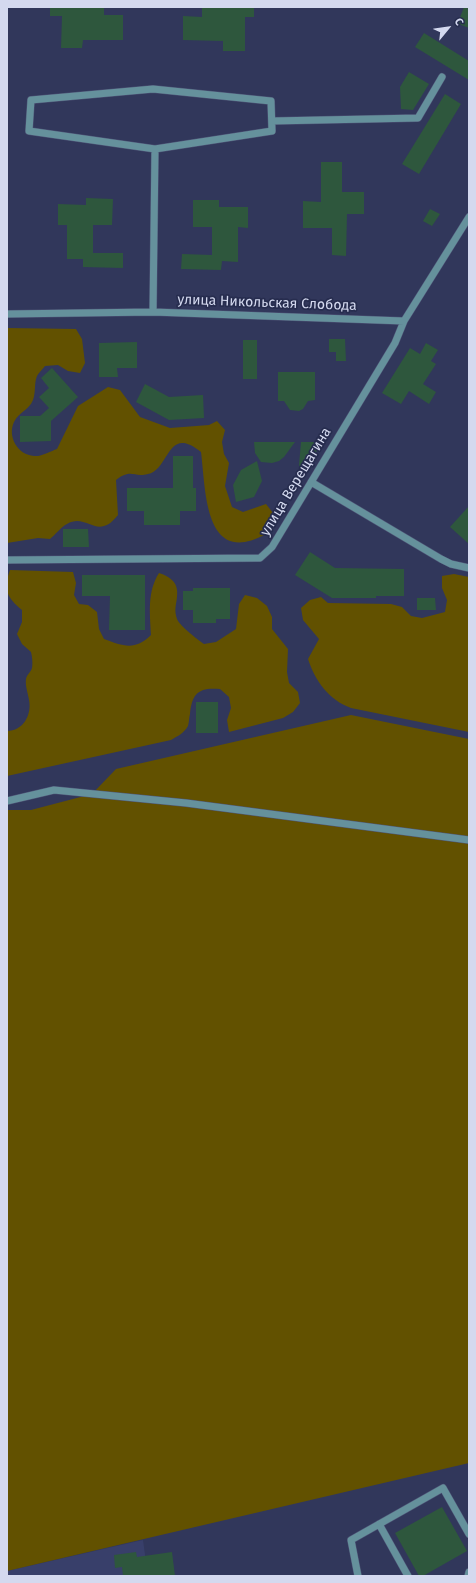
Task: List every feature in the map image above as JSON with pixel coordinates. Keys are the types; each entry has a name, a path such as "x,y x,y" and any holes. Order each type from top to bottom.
{"street":[{"path":"272,121 418,118 442,77"},
{"path":"153,89 271,101 272,131 155,149 29,131 31,100 153,89"},
{"path":"153,312 155,149"},
{"path":"404,321 469,217"},
{"name":"улица Никольская Слобода","path":"7,314 153,312 404,321"},
{"name":"улица Верещагина","path":"7,560 260,558 272,547 395,343 404,321"},
{"path":"311,482 441,559 451,564 469,568"},
{"path":"7,800 54,790 186,804 469,840"},
{"path":"358,1576 351,1540 443,1488 469,1534"},
{"path":"379,1524 408,1576"},
{"path":"468,1576 469,1572"}],"shaded area":[{"path":"7,328 76,329 82,339 85,363 80,373 68,371 58,365 45,366 39,373 37,376 33,400 16,419 12,428 13,439 19,449 28,455 37,456 57,449 78,406 108,387 120,390 140,417 170,428 209,425 217,421 225,430 222,442 224,454 229,463 225,486 232,507 243,512 266,504 273,513 266,534 246,542 230,541 220,533 212,520 207,504 201,452 190,445 181,443 175,445 161,465 148,474 129,474 121,476 116,480 118,515 111,523 98,527 80,521 74,521 65,525 50,539 38,538 7,543"},
{"path":"10,570 73,572 76,583 74,595 79,604 88,605 97,612 99,629 104,639 117,644 129,646 140,643 151,635 151,595 155,580 159,573 167,576 173,581 177,588 177,619 189,632 204,644 216,642 236,629 239,604 245,595 257,598 267,606 272,617 272,629 288,649 287,672 289,683 298,692 300,703 293,712 283,718 229,732 227,720 231,708 229,697 220,689 202,690 195,696 193,701 188,725 181,734 171,740 7,776 7,731 18,728 28,716 30,706 26,679 32,664 31,652 22,644 17,634 22,622 22,610 17,606 8,593 7,583"},
{"path":"454,574 469,577 469,732 351,708 336,700 324,689 315,675 308,659 319,639 303,620 301,608 310,600 321,597 328,603 391,604 402,607 411,616 422,618 445,612 447,600 442,588 442,576"},
{"path":"351,715 469,739 469,1463 7,1571 7,810 31,810 92,794 116,769"},
{"path":"143,1540 148,1576 7,1576 7,1571"}],"building":[{"path":"50,7 104,7 104,15 123,15 123,40 83,40 82,48 61,48 62,16 50,16"},
{"path":"202,7 254,7 254,17 245,17 245,51 223,51 223,41 183,40 183,16 202,17"},
{"path":"464,7 469,7 469,28 459,23"},
{"path":"424,33 469,61 469,80 415,47"},
{"path":"409,72 429,84 413,110 401,109 400,87"},
{"path":"445,94 461,104 419,174 402,164"},
{"path":"321,162 342,162 342,192 364,192 364,214 347,214 346,256 332,255 332,228 303,228 303,201 321,202"},
{"path":"86,198 113,199 112,225 93,225 93,253 123,253 123,268 83,267 83,259 67,259 67,225 58,225 58,204 86,205"},
{"path":"193,200 219,200 219,207 248,207 248,228 238,227 238,262 222,261 221,270 181,269 182,254 212,255 212,227 193,227"},
{"path":"430,209 440,214 432,226 423,221"},
{"path":"329,339 345,339 346,361 336,361 336,352 329,352"},
{"path":"243,340 257,340 257,379 243,379"},
{"path":"137,342 137,368 117,368 118,377 99,377 99,343"},
{"path":"426,343 438,350 431,361 436,364 423,384 436,392 429,404 409,391 401,404 382,393 410,348 420,354"},
{"path":"52,368 78,397 51,421 51,441 20,442 20,416 40,416 49,408 39,397 49,388 41,378"},
{"path":"278,372 315,372 315,400 308,401 303,409 299,411 290,410 284,401 278,401"},
{"path":"145,384 169,397 203,395 204,418 169,420 136,402"},
{"path":"254,442 295,442 284,457 279,461 272,463 261,462 255,453"},
{"path":"301,442 322,442 303,475 299,465"},
{"path":"173,456 193,456 193,488 196,488 196,511 180,511 180,525 144,525 144,511 127,511 127,488 173,488"},
{"path":"257,461 262,481 254,497 236,502 233,485 241,470"},
{"path":"469,506 469,544 450,527"},
{"path":"63,529 88,529 89,547 63,547"},
{"path":"310,552 335,568 404,569 404,596 376,596 376,598 332,598 295,575"},
{"path":"82,575 145,575 145,630 109,630 110,596 82,596"},
{"path":"193,588 230,588 230,619 216,619 216,623 193,623 193,610 183,610 183,591 193,591"},
{"path":"417,598 435,598 436,610 417,610"},
{"path":"196,702 218,702 218,733 196,733"},
{"path":"442,1507 467,1551 423,1576 419,1576 395,1533"},
{"path":"136,1552 137,1557 172,1552 175,1576 123,1576 122,1567 115,1568 114,1555"}]}
